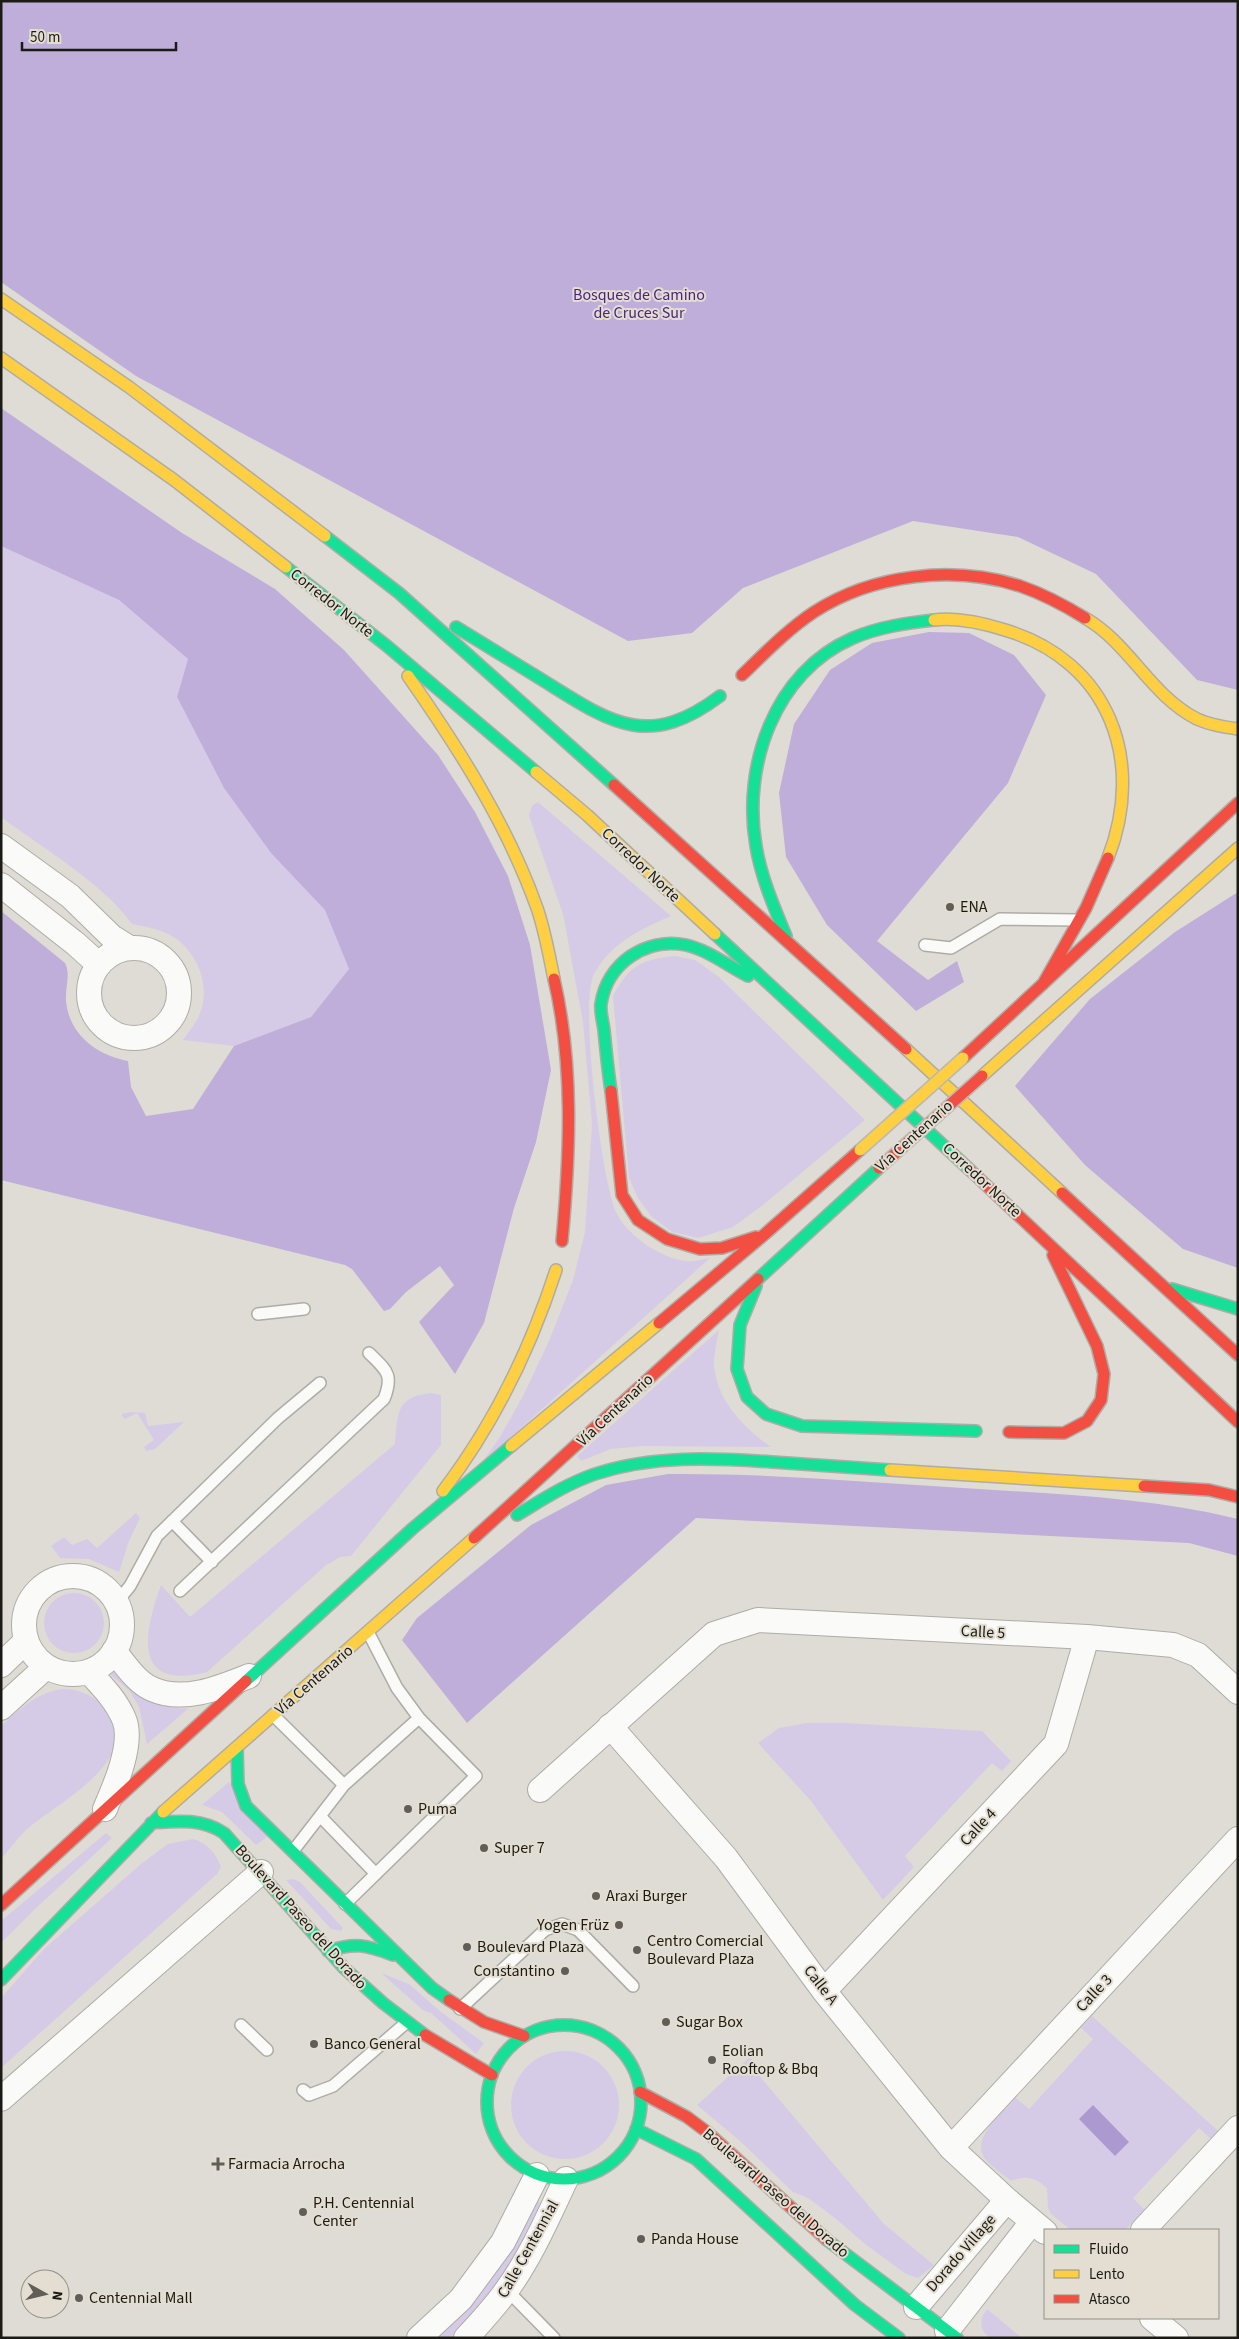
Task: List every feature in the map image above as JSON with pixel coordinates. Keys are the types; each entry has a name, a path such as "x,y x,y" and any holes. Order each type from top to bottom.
{"main road":[{"path":"1,299 130,386 398,592 789,942 1238,1355"},
{"name":"Corredor Norte","path":"1,358 174,480 387,646 587,815 1046,1240 1238,1422"},
{"path":"742,675 793,629 826,606 848,594 868,586 921,576 980,576 1008,581 1030,588 1078,612 1122,646 1159,692 1178,708 1194,717 1218,726 1238,729"},
{"path":"398,592 590,709 624,723 643,727 666,725 686,720 720,696"},
{"path":"789,942 767,889 754,834 754,779 760,751 770,723 797,680 813,662 831,649 883,626 935,619 985,624 1037,641 1073,665 1089,681 1104,706 1118,741 1123,766 1120,816 1106,865 1079,920 1043,984"},
{"path":"387,646 465,760 507,838 536,905 556,984 566,1040 569,1101 568,1182 562,1241"},
{"name":"Vía Centenario","path":"1,1905 412,1529 765,1234 860,1150 963,1058 1238,803"},
{"name":"Vía Centenario","path":"1,1980 151,1823 470,1542 879,1168 1238,848"},
{"path":"1180,900 1227,873"},
{"path":"765,1234 712,1250 690,1247 662,1237 632,1213 622,1195 601,1005 605,987 614,970 626,958 639,950 661,944 689,946 780,993"},
{"path":"1009,1432 1064,1433 1087,1421 1101,1400 1104,1374 1097,1346 1046,1240"},
{"path":"412,1529 457,1472 508,1387 534,1334 556,1270"},
{"path":"759,1278 740,1325 737,1369 747,1397 766,1414 802,1426 976,1431"},
{"path":"1164,1287 1238,1309"},
{"path":"470,1542 576,1481 624,1465 668,1458 708,1458 1208,1490 1238,1497"},
{"path":"237,1747 236,1776 238,1791 246,1806 432,1988 484,2022 524,2036"},
{"name":"Boulevard Paseo del Dorado","path":"151,1823 185,1820 208,1824 224,1833 265,1871 328,1951 380,2002 455,2055 492,2075"},
{"path":"303,1879 336,1895"},
{"path":"328,1951 352,1942 367,1944 399,1957"},
{"path":"572,2025 599,2033 616,2045 632,2065 640,2092 640,2110 636,2129 626,2147 610,2164 588,2175 566,2179 537,2175 516,2162 501,2146 490,2124 487,2100 492,2075 504,2053 524,2036 547,2026 572,2025"},
{"name":"Boulevard Paseo del Dorado","path":"640,2092 687,2117 816,2232 952,2334"},
{"name":"Boulevard Paseo del Dorado","path":"636,2129 696,2158 855,2306 898,2338"}],"street":[{"path":"1,846 70,896 112,937 128,947"},
{"path":"1,885 76,944 98,964"},
{"path":"128,947 143,948 156,952 168,962 176,974 180,989 178,1004 172,1017 156,1032 135,1039 121,1037 107,1030 97,1020 90,1006 88,992 91,977 98,964 117,950 128,947"},
{"path":"77,1576 93,1580 107,1590 116,1603 121,1619 120,1636 114,1651 103,1664 89,1672 60,1673 46,1667 34,1656 26,1642 24,1616 29,1604 36,1593 45,1585 60,1578 77,1576"},
{"name":"Calle 5","path":"610,1726 714,1634 758,1620 1088,1637 1173,1645 1198,1655 1238,1692"},
{"name":"Calle 4","path":"824,1991 1056,1744 1088,1637"},
{"path":"1,1665 26,1642"},
{"path":"114,1651 132,1674 151,1689 168,1694 199,1693 224,1687 255,1674"},
{"path":"1,1708 46,1667"},
{"path":"89,1672 114,1699 125,1721 124,1752 119,1774 104,1812"},
{"path":"540,1790 610,1726"},
{"name":"Calle A","path":"610,1726 726,1858 824,1991 951,2148 1039,2227"},
{"name":"Calle 3","path":"951,2148 1238,1839"},
{"path":"1,2099 265,1871"},
{"path":"1144,2229 1238,2128"},
{"name":"Calle Centennial","path":"419,2338 461,2298 503,2242 537,2175"},
{"name":"Calle Centennial","path":"466,2338 507,2290 544,2225 566,2179"},
{"name":"Dorado Village","path":"916,2307 1007,2200"},
{"path":"952,2334 1039,2227"},
{"path":"1153,2319 1176,2338"}],"lane":[{"path":"925,945 951,948 1000,920 1079,920"},
{"path":"258,1314 304,1309"},
{"path":"180,1591 384,1399 389,1386 387,1370 369,1352"},
{"path":"116,1603 130,1586 157,1536 278,1418 320,1383"},
{"path":"172,1521 212,1562"},
{"path":"345,1904 476,1776 419,1718 397,1688 368,1632"},
{"path":"273,1715 344,1785"},
{"path":"293,1851 344,1785 419,1718"},
{"path":"320,1816 376,1874"},
{"path":"460,2008 545,1930 562,1924 578,1930 633,1986"},
{"path":"303,2090 309,2095 333,2086 408,2022"},
{"path":"241,2025 267,2050"},
{"path":"507,2290 554,2338"}],"shaded area":[{"path":"1,546 119,600 188,659 177,697 224,788 271,853 326,910 349,969 311,1017 234,1046 183,1040 198,1018 204,990 200,970 190,952 183,944 165,932 132,924 120,909 89,880 1,817"},
{"path":"538,802 671,916 637,932 617,946 601,963 594,974 590,991 589,1019 594,1093 611,1196 622,1223 647,1245 667,1256 690,1261 710,1258 481,1464 500,1437 524,1394 549,1341 573,1280 585,1232 592,1124 583,1022 563,914 529,816 532,806"},
{"path":"675,956 695,960 719,977 865,1120 763,1205 733,1227 698,1238 672,1232 651,1216 638,1198 629,1178 613,996 625,977 637,966 644,962"},
{"path":"719,1330 714,1364 720,1389 733,1412 751,1431 771,1447 644,1446 611,1449 581,1461 577,1456"},
{"path":"431,1393 441,1395 441,1445 351,1556 340,1557 325,1566 207,1672 183,1676 165,1673 155,1665 149,1653 148,1638 150,1621 161,1585 190,1617 395,1444 398,1416 405,1403 411,1398"},
{"path":"131,1412 145,1413 148,1426 184,1422 155,1449 146,1451 144,1447 154,1440 137,1413 125,1419 122,1416 122,1414"},
{"path":"136,1513 140,1518 129,1541 119,1572 89,1559 60,1558 51,1546 64,1537 72,1545 87,1539 97,1548"},
{"path":"68,1593 80,1593 91,1598 99,1606 104,1617 102,1635 91,1648 80,1653 68,1653 57,1648 49,1640 44,1629 44,1617 49,1606 57,1598"},
{"path":"117,1669 140,1692 157,1703 177,1708 189,1708 147,1744 139,1707 129,1690 110,1674"},
{"path":"63,1689 87,1694 102,1705 115,1729 114,1747 105,1764 91,1780 24,1832 1,1859 1,1726 37,1698"},
{"path":"807,1723 846,1723 982,1731 1011,1761 1002,1771 992,1763 905,1856 914,1867 883,1900 811,1801 758,1743 779,1728"},
{"path":"229,1782 267,1837 256,1845 222,1812 202,1805"},
{"path":"106,1833 112,1838 1,1943 1,1921"},
{"path":"193,1839 203,1843 214,1853 221,1867 217,1874 1,2068 1,1998 44,1949 141,1864 168,1844"},
{"path":"293,1879 300,1882 343,1928 341,1931 331,1929 286,1880"},
{"path":"381,1973 409,1984 441,2012 484,2043 476,2054 431,2013 424,2011"},
{"path":"1092,2016 1218,2131 1211,2139 1199,2128 1133,2198 1145,2210 1126,2229 1070,2229 1051,2214 1048,2208 1047,2188 1030,2178 1011,2181 986,2160 982,2152 981,2144 989,2127 1016,2098 1029,2109 1093,2039 1081,2028"},
{"path":"565,2051 586,2055 603,2067 615,2084 619,2105 615,2126 603,2143 586,2155 565,2159 544,2155 527,2143 515,2126 511,2105 515,2084 527,2067 544,2055"},
{"path":"750,2057 755,2063 751,2066 884,2224 934,2265 918,2278 906,2274 808,2198 793,2192 740,2141 697,2105"},
{"path":"1093,2105 1129,2142 1115,2156 1079,2119"},
{"path":"535,2201 544,2204 507,2273 468,2321 449,2338 439,2338 447,2327 468,2309 488,2284 522,2230"},
{"path":"987,2309 1022,2338 993,2338 988,2336 981,2325 982,2317"}],"green space":[{"name":"Bosques de Camino de Cruces Sur","path":"1,1 1238,1 1238,690 1197,680 1096,574 1018,537 913,521 743,588 692,633 628,641 136,376 1,282"},
{"path":"1,408 182,533 275,589 344,650 438,755 475,812 508,876 530,945 551,1070 536,1142 514,1208 484,1323 455,1374 419,1322 454,1285 440,1266 406,1292 390,1309 384,1311 352,1269 345,1265 1,1180 1,911 65,963 68,977 66,1001 72,1023 78,1033 95,1048 105,1054 128,1061 131,1087 146,1116 193,1109 234,1046 311,1017 349,969 325,910 271,853 224,788 177,697 188,659 119,600 1,546"},
{"path":"929,632 969,633 1014,655 1046,695 1008,783 877,941 928,980 957,961 964,982 916,1011 827,925 786,857 779,793 794,724 830,670 872,643"},
{"path":"1238,892 1238,1268 1183,1249 1085,1165 1015,1086 1090,999 1175,932"},
{"path":"668,1474 778,1476 1066,1495 1170,1506 1238,1519 1238,1556 1189,1543 696,1518 467,1723 402,1640 417,1618 531,1525 606,1485"}],"traffic: fast":[{"path":"325,536 399,593 614,785"},
{"path":"286,567 387,646 536,772"},
{"path":"786,936 761,869 756,846 753,816 754,785 760,754 770,725 784,698 803,674 826,653 853,638 873,631 903,624 934,620"},
{"path":"456,627 590,709 630,724 650,726 672,722 695,713 720,696"},
{"path":"715,934 970,1170"},
{"path":"611,1091 601,1004 611,976 620,965 643,949 657,945 686,945 710,954 748,976"},
{"path":"758,1279 879,1168"},
{"path":"756,1286 740,1325 737,1369 747,1397 766,1414 802,1426 976,1431"},
{"path":"1172,1289 1238,1309"},
{"path":"246,1681 412,1529 511,1446"},
{"path":"517,1515 584,1478 617,1468 661,1461 705,1459 890,1470"},
{"path":"237,1747 238,1784 246,1806 432,1988 449,2000"},
{"path":"1,1980 163,1812"},
{"path":"151,1823 179,1821 198,1823 224,1833 344,1968 383,2003 425,2035"},
{"path":"328,1951 346,1946 361,1946 393,1955"},
{"path":"564,2025 593,2031 607,2038 618,2048 628,2059 635,2073 641,2102 635,2131 628,2145 618,2156 607,2166 593,2173 564,2179 535,2173 521,2166 510,2156 500,2145 493,2131 487,2102 493,2073 500,2059 510,2048 521,2038 535,2031 564,2025"},
{"path":"636,2129 696,2159 855,2305 899,2338"},
{"path":"827,2240 957,2338"}],"traffic: slow":[{"path":"1,299 129,387 325,536"},
{"path":"1,358 174,480 286,567"},
{"path":"1085,618 1115,641 1153,684 1181,709 1207,723 1238,729"},
{"path":"934,620 952,619 979,623 1005,630 1041,645 1070,665 1093,690 1110,719 1120,751 1123,785 1119,821 1108,858"},
{"path":"408,676 463,759 511,847 540,917 554,979"},
{"path":"536,772 587,815 715,934"},
{"path":"982,1076 1238,848"},
{"path":"906,1049 1062,1193"},
{"path":"860,1150 963,1058"},
{"path":"443,1491 479,1439 509,1385 535,1329 556,1270"},
{"path":"511,1446 659,1323"},
{"path":"890,1470 1144,1486"},
{"path":"163,1812 474,1538"}],"traffic: jam":[{"path":"742,675 785,634 814,612 837,599 862,589 914,577 968,576 1020,586 1061,604 1085,618"},
{"path":"614,785 906,1049"},
{"path":"963,1058 1238,803"},
{"path":"1043,984 1086,908 1108,858"},
{"path":"554,979 565,1044 567,1077 568,1143 562,1241"},
{"path":"879,1168 982,1076"},
{"path":"611,1091 622,1195 638,1220 667,1239 700,1249 722,1248 756,1237"},
{"path":"659,1323 765,1234 860,1150"},
{"path":"970,1170 1238,1422"},
{"path":"1062,1193 1238,1355"},
{"path":"1009,1432 1064,1433 1087,1421 1101,1400 1104,1374 1097,1346 1053,1255"},
{"path":"474,1538 758,1279"},
{"path":"1144,1486 1209,1490 1238,1497"},
{"path":"1,1905 246,1681"},
{"path":"449,2000 484,2022 524,2036"},
{"path":"425,2035 492,2075"},
{"path":"640,2092 687,2117 707,2132 827,2240"}],"place":[{"name":"ENA","path":"950,907"},
{"name":"Puma","path":"408,1809"},
{"name":"Super 7","path":"484,1848"},
{"name":"Araxi Burger","path":"596,1896"},
{"name":"Yogen Früz","path":"619,1925"},
{"name":"Boulevard Plaza","path":"467,1947"},
{"name":"Centro Comercial Boulevard Plaza","path":"637,1950"},
{"name":"Constantino","path":"565,1971"},
{"name":"Sugar Box","path":"666,2022"},
{"name":"Banco General","path":"314,2044"},
{"name":"Eolian Rooftop & Bbq","path":"712,2060"},
{"name":"Farmacia Arrocha","path":"218,2164"},
{"name":"P.H. Centennial Center","path":"303,2212"},
{"name":"Panda House","path":"641,2239"},
{"name":"Centennial Mall","path":"79,2298"}]}
